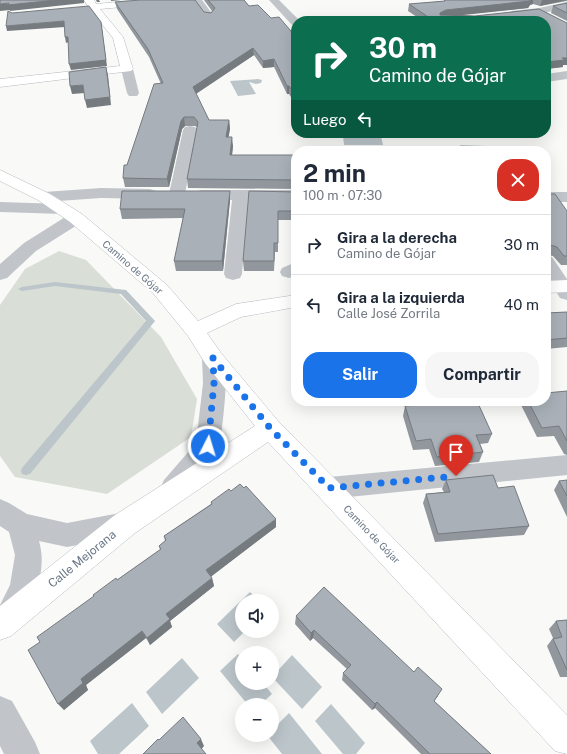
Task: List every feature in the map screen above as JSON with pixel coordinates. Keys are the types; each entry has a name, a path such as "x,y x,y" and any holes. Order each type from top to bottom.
{"street":[{"path":"89,5 166,0"},
{"path":"197,0 209,16"},
{"path":"274,0 291,18"},
{"path":"526,4 547,16"},
{"path":"500,15 539,11 567,4"},
{"path":"89,5 118,37 133,93"},
{"path":"0,83 127,69"},
{"path":"551,77 567,75"},
{"path":"177,194 190,130"},
{"name":"Camino de Gójar","path":"0,176 44,197 69,213 160,289 195,331 213,358 270,428 329,488 567,739"},
{"path":"0,203 24,187"},
{"path":"44,197 101,194 291,195"},
{"path":"233,274 240,195"},
{"path":"551,197 567,197"},
{"path":"0,207 69,213"},
{"path":"0,274 69,213"},
{"path":"551,270 561,288"},
{"path":"195,331 236,311 291,302"},
{"name":"Calle Mejorana","path":"166,497 208,446 214,383 213,358"},
{"name":"Calle Mejorana","path":"5,621 126,524 270,428"},
{"path":"329,488 567,465"},
{"path":"10,518 67,534 126,524"},
{"path":"5,621 24,586 29,555 10,518"},
{"path":"0,713 24,754"}],"shaded area":[{"path":"262,80 261,83 256,84 249,82 256,94 238,96 230,81"},
{"path":"343,138 381,138 383,145 344,145"},
{"path":"460,145 487,146 460,146"},
{"path":"59,251 86,260 161,337 197,399 191,437 107,494 15,477 0,456 0,305 25,269"},
{"path":"235,607 235,638 238,638 234,642 217,624"},
{"path":"292,655 322,687 302,709 279,684 279,669"},
{"path":"235,657 235,689 220,671"},
{"path":"182,658 199,678 162,714 146,692"},
{"path":"236,690 269,690 272,694 268,698 242,698"},
{"path":"132,703 149,726 119,754 98,754 90,741"},
{"path":"331,704 365,743 356,754 343,754 315,721"},
{"path":"289,713 322,754 282,754 273,742 279,742 279,723"}],"building":[{"path":"0,0 56,0 8,5 9,3 0,4"},
{"path":"141,0 195,0 204,12 211,13 215,8 208,0 244,0 249,6 258,5 271,18 279,17 291,31 291,89 287,86 274,59 263,61 253,48 193,87 209,120 229,120 226,137 232,137 230,155 291,155 291,180 187,179 198,122 194,117 184,117 181,121 167,179 123,178 124,165 127,165 154,84 163,83 148,49 115,2"},
{"path":"530,0 446,10 440,13 440,15 475,16 427,16 409,4 445,1"},
{"path":"567,3 567,13 553,6"},
{"path":"89,6 101,22 106,60 69,64 68,37 65,37 64,21 6,26 8,11 12,13"},
{"path":"539,9 567,23 567,58 562,58 565,60 551,61 551,16 475,16"},
{"path":"106,67 110,97 85,100 83,85 70,86 69,72"},
{"path":"122,191 230,191 222,261 174,261 185,209 120,209"},
{"path":"249,191 291,192 291,211 278,211 278,243 274,243 274,261 243,261"},
{"path":"551,194 555,194 567,211 567,256 564,256 557,247 551,245"},
{"path":"567,312 567,338 551,340 551,313"},
{"path":"567,391 567,441 559,426 542,428 531,406 551,406 551,393"},
{"path":"405,406 479,406 492,434 476,435 483,452 437,457 431,439 416,441"},
{"path":"493,475 498,488 514,486 529,526 438,534 426,494 450,492 446,480"},
{"path":"567,480 567,496 559,481"},
{"path":"240,484 244,488 246,486 276,519 206,570 212,578 166,614 170,619 147,638 142,631 81,679 83,683 58,704 28,650 40,642 37,637 94,596 93,595 116,578 117,580 161,549 159,546 166,540 164,536 212,504 211,502 229,489 231,491"},
{"path":"324,587 414,672 418,667 442,689 434,701 491,754 430,754 377,702 375,704 343,673 351,665 314,630 311,633 296,616"},
{"path":"567,620 567,670 553,639 562,637 556,621"},
{"path":"183,717 201,739 197,743 206,754 143,754 158,739 159,740"}],"waterway":[{"path":"22,289 55,284 123,292 151,321 26,471"}],"route":[{"path":"208,446 214,383 213,358 270,428 329,488 456,476"}]}
